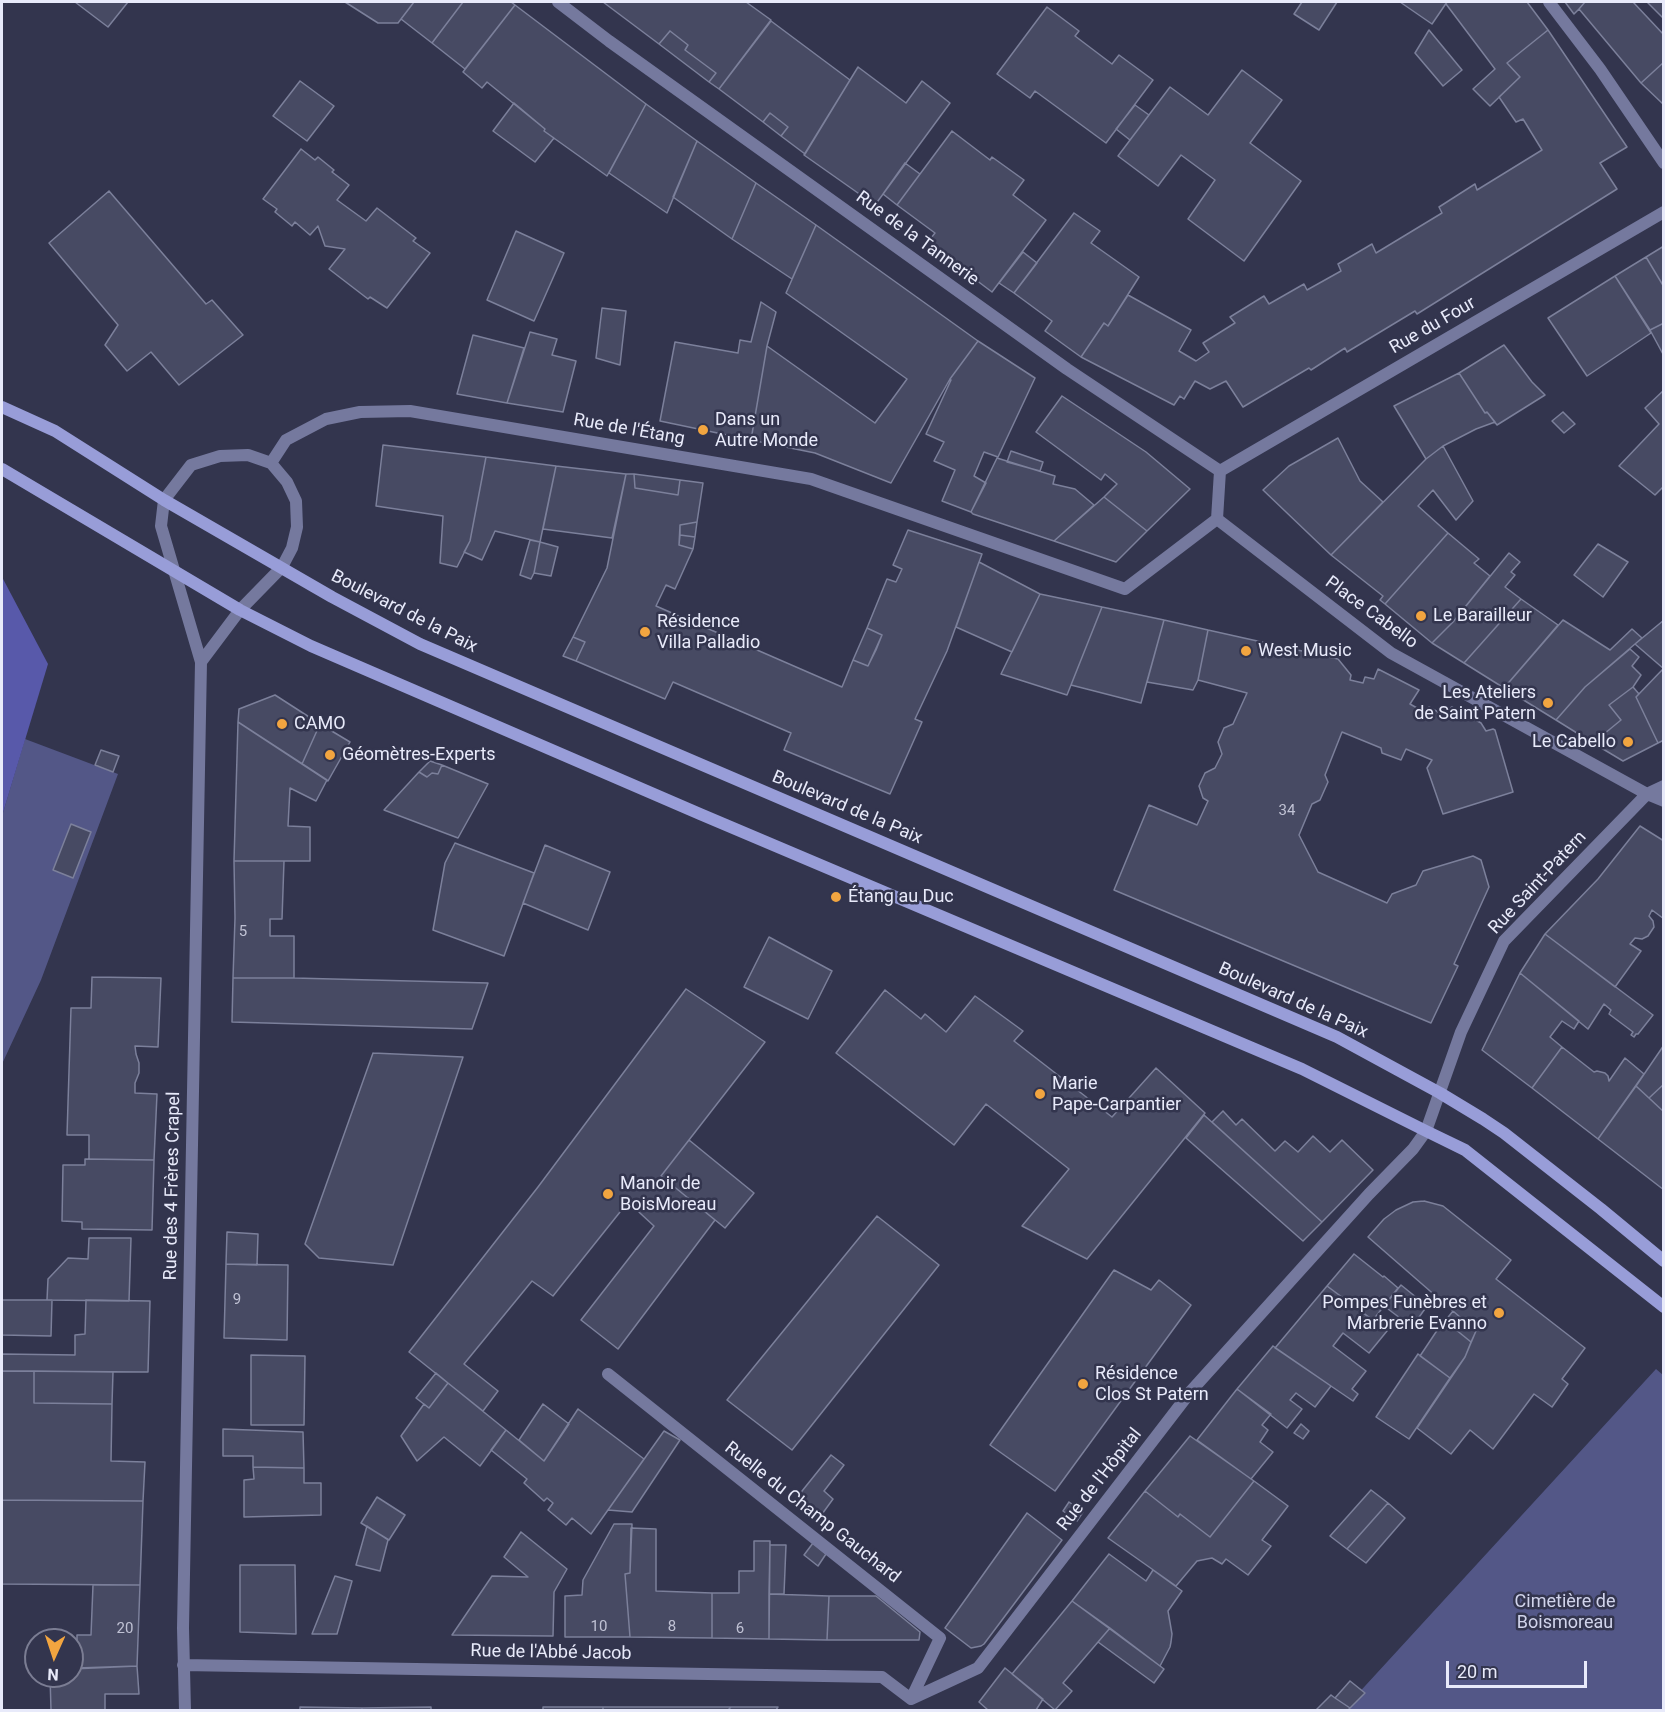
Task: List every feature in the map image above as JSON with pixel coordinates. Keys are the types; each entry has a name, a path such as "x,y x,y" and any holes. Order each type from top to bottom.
{"main road":[{"name":"Boulevard de la Paix","path":"2,407 55,431 164,500 332,597 420,644 1337,1037 1440,1093 1504,1133 1664,1261"},
{"path":"2,469 240,610 310,646 1302,1069 1464,1150 1664,1307"}],"street":[{"name":"Rue de la Tannerie","path":"558,2 1057,362 1220,471"},
{"path":"1549,2 1600,69 1664,163"},
{"name":"Rue du Four","path":"1220,471 1664,212"},
{"name":"Rue de l'Étang","path":"272,463 286,440 326,419 360,412 410,411 811,479 1125,589 1217,519"},
{"path":"173,571 161,526 164,500 191,465 220,456 248,455 272,463 287,482 296,501 297,527 292,548 282,567 240,610 201,662"},
{"path":"1217,519 1220,471"},
{"name":"Place Cabello","path":"1217,519 1391,653 1647,794 1664,801"},
{"name":"Rue des 4 Frères Crapel","path":"173,571 201,662 183,1665 185,1710"},
{"name":"Rue Saint-Patern","path":"1426,1131 1461,1032 1504,941 1647,794 1664,786"},
{"name":"Rue de l'Hôpital","path":"912,1705 978,1668 1191,1391 1369,1194 1413,1149 1426,1131"},
{"name":"Ruelle du Champ Gauchard","path":"608,1374 940,1638 912,1705"},
{"name":"Rue de l'Abbé Jacob","path":"183,1665 882,1677 912,1705"}],"green space":[{"path":"25,739 118,774 41,980 2,1064 2,816"},
{"name":"Cimetière de Boismoreau","path":"1656,1369 1663,1375 1663,1710 1343,1710"}],"shaded area":[{"path":"2,577 48,664 2,816"}],"building":[{"path":"75,2 128,2 108,27"},
{"path":"345,2 414,2 398,23 378,23"},
{"path":"414,2 463,2 432,43 401,19"},
{"path":"463,2 511,2 515,5 465,69 432,43"},
{"path":"603,2 746,2 771,20 719,89 709,82 716,73 685,50 688,45 670,31 659,44"},
{"path":"1302,2 1337,2 1319,30 1294,14"},
{"path":"1400,2 1447,2 1432,24"},
{"path":"1447,2 1527,2 1548,30 1507,63 1520,77 1490,106 1473,89 1495,69 1446,4"},
{"path":"1565,2 1585,2 1574,14"},
{"path":"1585,2 1633,2 1664,35 1664,62 1641,83 1579,9"},
{"path":"1647,2 1664,2 1664,19"},
{"path":"515,5 646,104 607,176 544,131 545,129 487,82 482,88 463,72"},
{"path":"1047,7 1079,31 1075,36 1112,64 1119,55 1153,80 1106,143 1035,91 1030,98 997,74"},
{"path":"771,21 850,80 805,154 781,136 788,127 770,113 763,122 719,89"},
{"path":"1429,30 1462,70 1443,86 1415,53"},
{"path":"1548,30 1627,147 1600,163 1617,189 1417,314 1415,311 1347,352 1345,348 1311,370 1309,368 1243,407 1226,381 1210,389 1195,381 1184,399 1180,396 1174,405 1081,357 1104,323 1108,326 1128,295 1191,330 1179,351 1196,361 1209,352 1203,343 1235,323 1230,317 1264,296 1269,304 1304,284 1307,290 1341,271 1338,264 1372,244 1376,253 1442,213 1439,207 1475,184 1477,190 1542,150 1523,119 1516,122 1499,97 1520,77 1507,63"},
{"path":"670,31 688,45 685,50 716,73 709,82 659,44"},
{"path":"1664,62 1664,105 1641,83"},
{"path":"858,67 906,103 922,81 950,103 875,205 804,155"},
{"path":"1242,70 1282,100 1250,143 1301,181 1244,261 1188,219 1215,180 1181,155 1158,186 1118,156 1170,87 1208,115"},
{"path":"300,81 334,106 307,141 273,116"},
{"path":"514,103 554,138 535,162 493,131"},
{"path":"646,104 697,141 667,213 609,173"},
{"path":"1135,105 1149,115 1130,140 1116,129"},
{"path":"770,113 788,127 781,136 763,122"},
{"path":"952,131 990,160 992,157 1024,180 1013,195 1046,220 992,292 927,243 935,233 897,205"},
{"path":"697,141 756,183 732,239 673,197"},
{"path":"301,149 315,160 318,157 349,185 337,200 366,221 377,208 416,238 413,241 430,253 387,308 370,297 368,299 329,269 345,249 325,246 318,226 310,235 295,222 292,226 275,212 277,209 263,199"},
{"path":"905,163 920,174 897,205 883,194"},
{"path":"756,183 816,225 792,279 732,239"},
{"path":"109,191 206,304 212,300 243,335 179,385 151,352 127,371 105,345 118,325 49,243"},
{"path":"1074,213 1100,231 1091,243 1139,277 1108,326 1104,323 1081,357 1045,331 1052,321 1014,293"},
{"path":"816,225 978,341 950,379 891,483 815,453 751,440 767,346 875,423 907,379 786,293"},
{"path":"516,231 564,253 534,321 487,300"},
{"path":"1664,246 1664,287 1646,257"},
{"path":"1023,252 1037,263 1014,293 999,283"},
{"path":"1646,257 1664,287 1664,323 1650,330 1615,276"},
{"path":"1615,276 1651,333 1587,376 1548,318"},
{"path":"761,302 776,312 767,346 751,440 660,421 675,342 738,353 740,340 751,342"},
{"path":"602,308 626,311 620,365 596,358"},
{"path":"1664,323 1664,356 1650,330"},
{"path":"530,332 557,339 552,355 576,361 563,412 507,403"},
{"path":"473,335 524,348 507,403 457,394"},
{"path":"978,341 1035,378 998,457 984,452 974,476 986,483 971,512 942,501 955,470 934,461 944,442 926,434 950,379"},
{"path":"1504,345 1532,382 1545,395 1497,425 1487,412 1485,413 1459,373"},
{"path":"1459,373 1485,413 1487,412 1495,422 1443,446 1426,459 1394,406"},
{"path":"1664,390 1664,486 1655,495 1619,466 1659,424 1645,408"},
{"path":"1062,396 1146,452 1190,489 1147,531 1104,497 1117,484 1105,474 1101,480 1036,432"},
{"path":"1563,412 1575,424 1564,433 1552,421"},
{"path":"1338,438 1360,481 1383,502 1331,555 1263,490 1289,466"},
{"path":"383,445 486,457 470,541 457,567 440,563 443,516 376,506"},
{"path":"1443,446 1473,501 1456,520 1433,490 1418,506 1448,533 1385,604 1380,600 1383,596 1331,555 1426,459"},
{"path":"1011,451 1043,462 1040,471 1007,462"},
{"path":"486,457 556,466 540,542 495,531 482,560 464,552 470,541"},
{"path":"997,458 1055,476 1053,484 1075,489 1094,505 1054,541 973,514 971,512"},
{"path":"556,466 626,474 612,538 543,529"},
{"name":"Résidence Villa Palladio","path":"626,474 634,474 635,488 678,495 680,480 703,483 697,522 680,525 679,545 693,549 675,589 666,585 656,606 842,687 853,660 868,666 876,650 882,635 867,628 887,579 896,582 902,569 893,565 908,530 982,554 947,651 915,719 922,722 890,794 784,750 791,733 673,682 665,699 576,661 585,642 573,637 607,568"},
{"path":"634,474 680,480 678,495 635,488"},
{"path":"1104,497 1147,531 1116,562 1054,541"},
{"path":"697,522 695,537 680,535 680,525"},
{"path":"1448,533 1479,559 1474,563 1490,576 1453,622 1432,643 1385,604"},
{"path":"680,535 695,537 693,549 679,545"},
{"path":"530,540 540,542 531,579 520,575"},
{"path":"540,542 558,547 551,576 534,573"},
{"path":"1598,544 1628,562 1603,597 1574,575"},
{"path":"1509,553 1520,562 1511,572 1515,575 1505,587 1521,599 1464,663 1432,643 1453,622"},
{"path":"979,562 1040,594 1012,652 956,627"},
{"path":"1040,594 1102,607 1067,695 1001,674"},
{"path":"1521,599 1558,625 1504,688 1464,663"},
{"path":"1102,607 1164,620 1141,703 1071,685"},
{"path":"1164,620 1208,630 1198,680 1193,690 1147,682"},
{"path":"1563,620 1610,650 1632,629 1642,638 1585,687 1556,720 1504,688"},
{"path":"1664,620 1664,669 1635,644"},
{"path":"867,628 882,635 868,666 853,660"},
{"path":"1208,630 1338,659 1351,675 1350,680 1363,683 1365,677 1374,679 1378,669 1419,690 1410,704 1424,712 1429,707 1440,713 1452,707 1481,723 1486,731 1495,730 1513,792 1443,814 1427,768 1432,760 1406,749 1401,760 1382,753 1381,748 1342,732 1325,775 1328,782 1320,800 1312,804 1299,835 1318,872 1387,903 1392,894 1416,885 1423,871 1473,856 1481,860 1489,887 1454,964 1458,966 1431,1023 1114,890 1149,805 1197,825 1208,801 1203,798 1199,786 1205,773 1215,768 1222,754 1218,742 1224,728 1233,724 1247,693 1198,680"},
{"path":"573,637 585,642 576,661 563,656"},
{"path":"1630,649 1639,657 1632,666 1641,675 1633,687 1609,705 1621,720 1593,743 1556,720 1585,687"},
{"path":"1663,669 1664,740 1658,743 1636,697"},
{"path":"1633,687 1639,694 1636,697 1658,743 1623,761 1593,743 1621,720 1609,705"},
{"path":"275,695 320,724 302,764 238,722 239,709"},
{"path":"238,722 327,780 316,801 290,788 288,826 310,827 310,861 234,861"},
{"path":"320,724 350,742 328,781 302,764"},
{"path":"101,750 119,756 113,772 95,765"},
{"path":"430,761 442,765 438,774 432,773 427,777 419,772"},
{"path":"442,765 488,784 458,838 384,810 419,772 427,777 432,773 438,774"},
{"path":"71,824 91,832 73,878 53,870"},
{"path":"1640,826 1664,841 1664,919 1652,910 1649,916 1654,927 1648,936 1642,939 1635,938 1630,944 1641,951 1615,987 1545,934 1598,879"},
{"path":"455,843 534,873 504,956 433,930 445,863"},
{"path":"545,845 610,872 588,930 523,903"},
{"path":"234,861 284,861 282,919 270,919 270,936 294,936 294,978 233,978"},
{"path":"1545,934 1653,1015 1638,1034 1634,1037 1631,1035 1633,1032 1609,1014 1611,1010 1604,1004 1588,1029 1520,973"},
{"path":"769,937 832,971 808,1019 744,987"},
{"path":"1520,973 1579,1021 1574,1029 1562,1021 1550,1037 1562,1047 1532,1088 1482,1050"},
{"path":"92,977 161,978 158,1047 135,1046 139,1073 135,1083 135,1093 157,1094 154,1160 89,1159 89,1135 67,1135 71,1008 91,1008"},
{"path":"233,978 488,983 472,1029 232,1022"},
{"name":"Manoir de BoisMoreau","path":"686,989 765,1042 661,1176 715,1220 618,1349 581,1320 654,1226 628,1202 553,1296 532,1281 464,1364 498,1391 483,1411 409,1352 538,1187"},
{"path":"885,990 921,1019 925,1014 946,1032 975,996 1023,1031 1014,1041 1112,1117 1156,1068 1205,1113 1087,1259 1022,1226 1069,1169 986,1104 954,1145 836,1053"},
{"path":"1664,1045 1664,1084 1649,1098 1636,1086"},
{"path":"1562,1047 1594,1072 1605,1073 1609,1081 1625,1058 1644,1074 1598,1139 1532,1088"},
{"path":"373,1053 463,1057 393,1265 319,1258 305,1244"},
{"path":"1664,1084 1664,1112 1649,1098"},
{"path":"1636,1086 1664,1112 1664,1190 1598,1139"},
{"path":"1223,1111 1236,1125 1242,1119 1275,1151 1285,1141 1298,1152 1313,1136 1330,1152 1342,1140 1373,1170 1322,1222 1212,1122"},
{"path":"1204,1115 1322,1222 1303,1241 1186,1138"},
{"path":"689,1140 754,1193 725,1228 661,1176"},
{"path":"85,1159 154,1160 152,1230 82,1229 82,1222 62,1221 63,1165 85,1165"},
{"path":"1424,1201 1443,1206 1511,1260 1496,1279 1585,1348 1562,1379 1568,1384 1552,1407 1534,1394 1493,1449 1470,1430 1451,1454 1417,1428 1465,1357 1476,1331 1368,1237 1384,1219 1396,1210 1413,1202"},
{"path":"877,1216 939,1265 792,1450 727,1400"},
{"path":"227,1232 258,1234 257,1265 226,1264"},
{"path":"89,1238 131,1238 129,1301 47,1300 48,1279 68,1258 88,1259"},
{"path":"1354,1254 1398,1288 1373,1320 1327,1286"},
{"path":"226,1264 288,1265 287,1340 224,1338"},
{"name":"Résidence Clos St Patern","path":"1114,1270 1151,1290 1159,1280 1191,1305 1055,1491 990,1445"},
{"path":"1401,1285 1427,1306 1412,1327 1384,1306"},
{"path":"1327,1286 1387,1331 1369,1353 1343,1333 1333,1346 1366,1371 1352,1389 1358,1394 1353,1401 1275,1348"},
{"path":"2,1300 52,1300 51,1336 2,1335"},
{"path":"86,1300 150,1301 148,1372 2,1371 2,1354 75,1355 75,1335 85,1334"},
{"path":"1453,1311 1476,1331 1471,1342 1445,1321"},
{"path":"1444,1320 1471,1342 1465,1357 1450,1378 1420,1356"},
{"path":"1273,1346 1331,1386 1315,1407 1296,1393 1290,1400 1302,1409 1287,1428 1237,1389"},
{"path":"1418,1354 1450,1378 1409,1439 1376,1417"},
{"path":"251,1355 305,1356 304,1425 251,1425"},
{"path":"2,1371 34,1371 34,1403 112,1404 111,1461 145,1462 143,1501 2,1500"},
{"path":"34,1371 113,1372 112,1404 34,1403"},
{"path":"436,1373 448,1383 429,1408 416,1398"},
{"path":"448,1383 506,1430 480,1466 444,1437 417,1461 401,1436 424,1404 429,1408"},
{"path":"1237,1389 1271,1414 1262,1425 1268,1430 1260,1442 1273,1452 1251,1479 1197,1440"},
{"path":"543,1404 569,1424 544,1461 519,1440"},
{"path":"578,1409 644,1459 591,1534 572,1518 566,1525 548,1510 553,1503 547,1498 544,1501 524,1483 527,1479 491,1450 506,1430 544,1461"},
{"path":"1301,1424 1309,1431 1303,1439 1294,1433"},
{"path":"223,1429 303,1432 304,1468 253,1467 253,1456 223,1456"},
{"path":"664,1431 680,1440 632,1512 608,1510"},
{"path":"1190,1436 1254,1481 1210,1537 1180,1514 1178,1517 1145,1491"},
{"path":"831,1455 844,1465 824,1491 833,1499 817,1521 794,1501"},
{"path":"253,1467 304,1468 304,1483 321,1483 321,1515 244,1517 244,1480 254,1479"},
{"path":"1254,1481 1288,1506 1262,1540 1271,1546 1248,1575 1226,1559 1222,1564 1212,1558 1197,1561 1176,1586 1108,1538 1145,1491 1178,1517 1180,1514 1210,1537"},
{"path":"1371,1490 1388,1503 1347,1549 1330,1536"},
{"path":"377,1497 405,1515 389,1540 361,1523"},
{"path":"2,1500 143,1501 140,1585 2,1584"},
{"path":"1069,1502 1083,1512 1077,1521 1063,1511"},
{"path":"1388,1503 1405,1518 1366,1563 1347,1549"},
{"path":"1027,1513 1062,1540 984,1644 971,1648 945,1628"},
{"path":"614,1524 632,1524 630,1573 625,1574 630,1637 565,1637 565,1596 582,1595 583,1580"},
{"path":"367,1526 388,1540 380,1571 356,1565"},
{"path":"631,1528 656,1529 656,1591 712,1593 712,1638 630,1637 625,1574 630,1573"},
{"path":"521,1532 567,1569 554,1592 553,1636 452,1635 492,1576 528,1577 504,1557"},
{"path":"754,1541 770,1541 769,1639 712,1638 712,1593 739,1593 739,1571 754,1571"},
{"path":"813,1543 826,1554 818,1566 804,1555"},
{"path":"770,1545 786,1545 784,1594 769,1594"},
{"path":"1109,1554 1146,1581 1153,1570 1182,1591 1168,1611 1171,1642 1160,1666 1072,1601"},
{"path":"240,1565 295,1565 296,1634 240,1632"},
{"path":"335,1576 352,1581 337,1634 312,1634"},
{"path":"93,1585 140,1585 137,1666 84,1668 84,1635 91,1635"},
{"path":"769,1594 829,1596 827,1640 769,1639"},
{"path":"829,1596 876,1596 920,1632 919,1640 827,1640"},
{"path":"1072,1601 1110,1628 1063,1683 1072,1691 1055,1710 1012,1674"},
{"path":"1110,1628 1164,1669 1154,1683 1098,1642"},
{"path":"137,1666 139,1694 105,1694 105,1710 51,1710 50,1688 84,1688 84,1668"},
{"path":"1005,1668 1043,1699 1036,1710 988,1710 979,1702"},
{"path":"1350,1681 1365,1693 1350,1708 1335,1698"},
{"path":"1331,1695 1350,1708 1348,1710 1316,1710"},
{"path":"300,1707 362,1708 362,1710 300,1710"},
{"path":"431,1707 431,1710 362,1710 362,1708"},
{"path":"543,1707 603,1707 603,1710 543,1710"},
{"path":"603,1707 731,1707 728,1710 603,1710"},
{"path":"731,1707 778,1707 776,1710 728,1710"}],"place":[{"name":"Dans un Autre Monde","path":"703,430"},
{"name":"Le Barailleur","path":"1421,616"},
{"name":"Résidence Villa Palladio","path":"645,632"},
{"name":"West Music","path":"1246,651"},
{"name":"Les Ateliers de Saint Patern","path":"1548,703"},
{"name":"CAMO","path":"282,724"},
{"name":"Le Cabello","path":"1628,742"},
{"name":"Géomètres-Experts","path":"330,755"},
{"name":"Étang au Duc","path":"836,897"},
{"name":"Marie Pape-Carpantier","path":"1040,1094"},
{"name":"Manoir de BoisMoreau","path":"608,1194"},
{"name":"Pompes Funèbres et Marbrerie Evanno","path":"1499,1313"},
{"name":"Résidence Clos St Patern","path":"1083,1384"}]}
